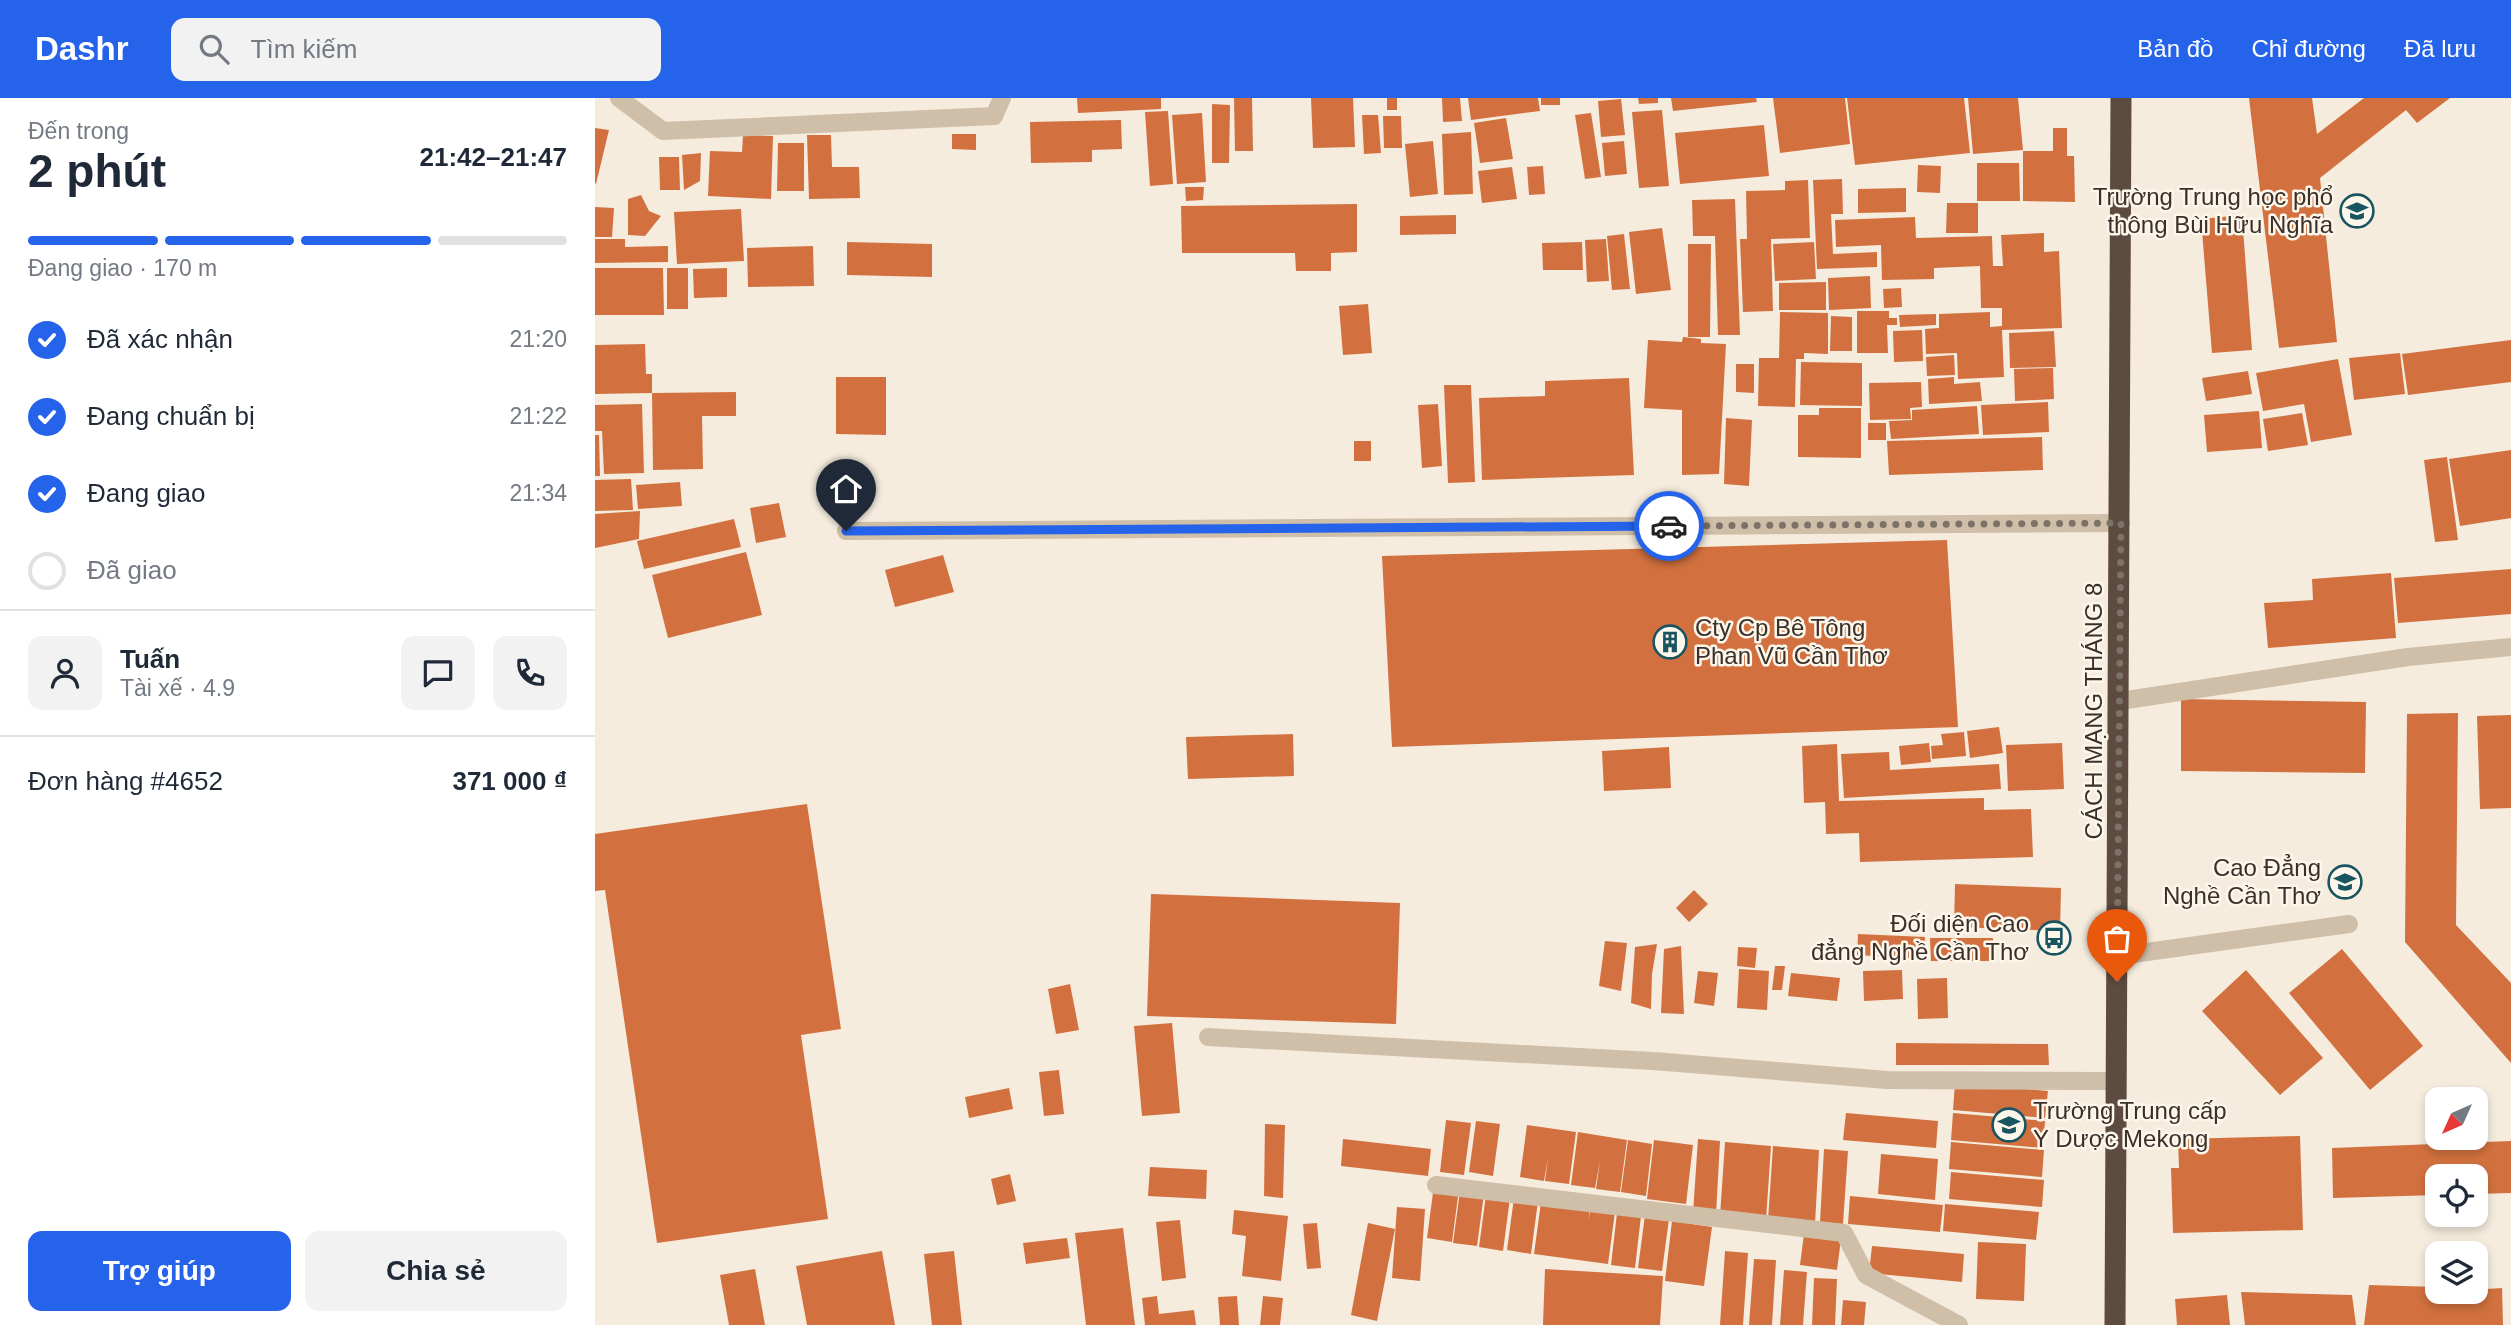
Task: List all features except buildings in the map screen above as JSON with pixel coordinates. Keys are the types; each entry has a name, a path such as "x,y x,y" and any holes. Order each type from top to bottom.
{"highway":[{"name":"CÁCH MẠNG THÁNG 8","path":"2115,1325 2122,98"}],"street":[{"path":"619,98 663,131 994,116 1002,98"},
{"path":"846,531 2121,523"},
{"path":"2120,701 2408,657 2511,647"},
{"path":"2117,956 2349,924"},
{"path":"1209,1037 1653,1061 1887,1080 2117,1081"},
{"path":"1436,1185 1844,1233 1866,1275 1959,1325"}],"way so far":[{"path":"1669,526 2121,523 2117,981"}],"place":[{"name":"Trường Trung học phổ thông Bùi Hữu Nghĩa","path":"2357,211"},
{"name":"Cty Cp Bê Tông Phan Vũ Cần Thơ","path":"1670,642"},
{"name":"Cao Đẳng Nghề Cần Thơ","path":"2345,882"},
{"name":"Đối diện Cao đẳng Nghề Cần Thơ","path":"2054,938"},
{"name":"Trường Trung cấp Y Dược Mekong","path":"2009,1125"}],"route":[{"path":"846,531 1669,526"}]}
